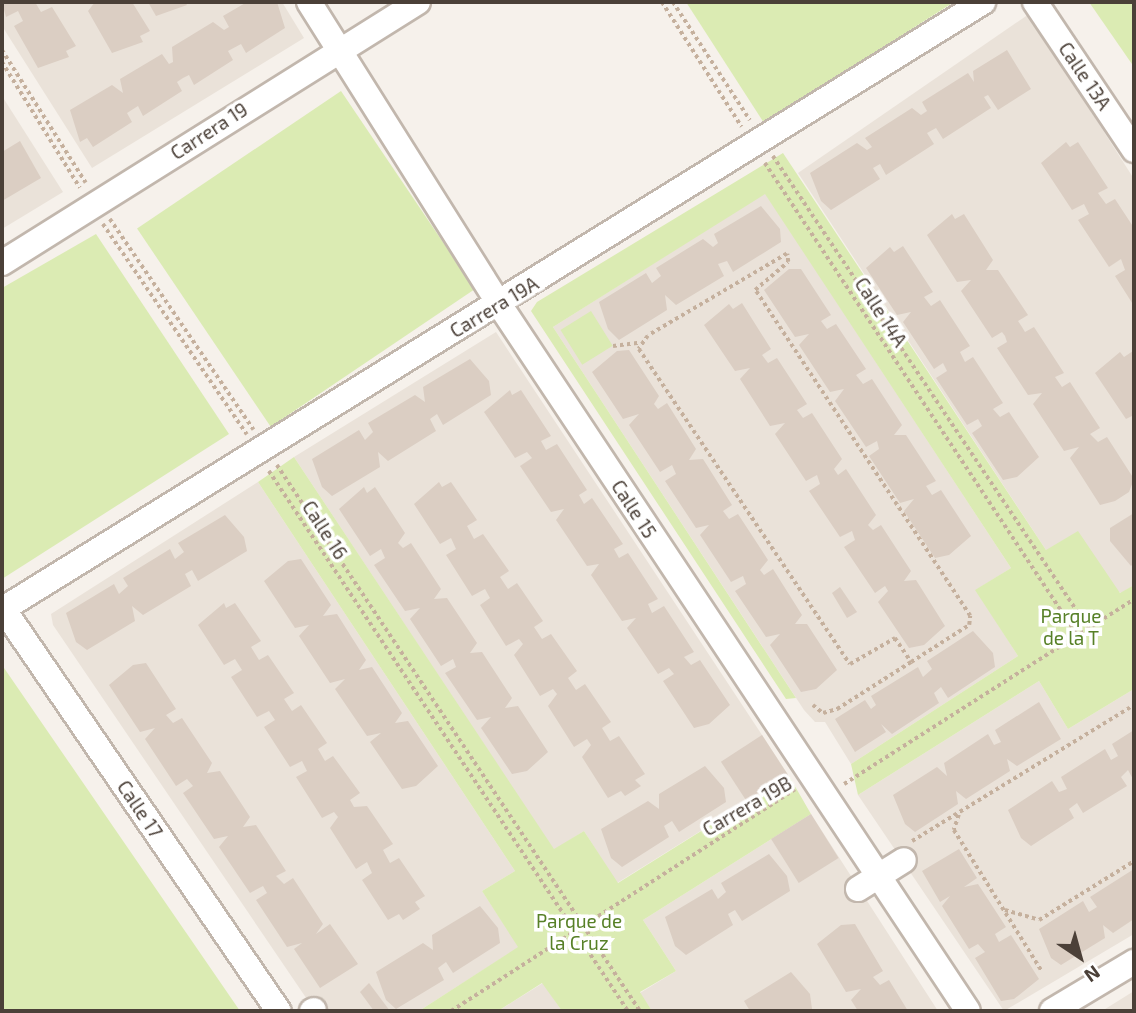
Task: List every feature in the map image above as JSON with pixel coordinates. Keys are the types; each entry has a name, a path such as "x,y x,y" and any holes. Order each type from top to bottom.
{"street":[{"name":"Calle 15","path":"309,2 499,304 819,789 868,883 968,1011"},
{"name":"Carrera 19","path":"2,263 337,48 418,2"},
{"name":"Carrera 19A","path":"3,608 759,144 982,2"},
{"name":"Calle 13A","path":"1035,2 1134,150"},
{"name":"Calle 17","path":"3,608 279,1011"},
{"path":"868,883 904,860"},
{"path":"1052,1011 1134,962"}],"path":[{"name":"Calle 14A","path":"662,2 759,144 1078,636"},
{"path":"673,2 759,144 1089,629"},
{"path":"2,50 95,204 640,1011"},
{"name":"Calle 16","path":"2,62 262,450 628,1011"},
{"path":"613,346 639,343 787,254 788,262 755,290 971,616 969,625 837,709 823,713 813,705"},
{"path":"639,343 850,664 895,638 911,662"},
{"name":"Carrera 19B","path":"451,1011 796,789 819,789 853,782 1134,599"},
{"path":"904,860 904,845 1134,705"},
{"path":"963,811 954,830 1041,970"},
{"path":"1004,909 1039,919 1134,861"}],"shaded area":[{"path":"2,2 282,2 304,38 92,168 2,26"},
{"path":"1029,14 1134,179 1134,585 1121,593 1046,550 798,173"},
{"path":"2,96 63,192 2,229"},
{"path":"765,193 1011,568 976,590 1018,656 851,764 825,722 815,722 804,710 553,327"},
{"path":"496,332 789,776 617,883 584,831 554,850 294,457"},
{"path":"258,482 515,871 482,891 519,947 419,1011 315,1011 53,625 51,614"},
{"path":"1039,681 1068,729 1134,689 1134,934 1004,1011 858,795"},
{"path":"811,814 938,1011 652,1011 640,993 676,971 643,920"},
{"path":"543,983 562,1011 498,1011"},
{"path":"1134,991 1134,1011 1102,1011"}],"green space":[{"path":"686,2 954,2 764,123"},
{"path":"1089,2 1134,2 1134,67"},
{"path":"341,91 475,289 271,427 137,229"},
{"name":"Parque de la T","path":"783,153 1046,550 1078,531 1120,593 1134,585 1134,689 1068,729 1039,681 858,795 851,764 1018,656 975,590 1011,568 765,194 553,327 796,698 786,699 531,311 537,302"},
{"path":"96,234 229,434 2,579 2,288"},
{"path":"591,311 613,346 582,365 560,330"},
{"name":"Parque de la Cruz","path":"294,457 554,849 584,831 618,883 789,776 811,814 643,920 676,971 640,992 652,1011 562,1011 542,983 498,1011 419,1011 518,947 482,891 515,871 258,482"},
{"path":"2,665 240,1011 2,1011"}],"building":[{"path":"2,2 35,2 41,12 52,7 76,46 66,51 69,57 38,68 14,26 23,21 18,11 6,17"},
{"path":"95,2 132,2 150,31 140,36 143,42 112,53 88,11"},
{"path":"148,2 185,2 187,5 156,16"},
{"path":"247,2 277,2 285,28 246,53 241,44 228,51 233,60 194,85 189,75 183,78 177,82 182,91 143,116 138,106 127,113 132,122 93,147 87,138 80,142 70,110 112,85 123,93 120,79 162,54 169,64 173,62 172,47 213,22 224,30 229,27 223,16"},
{"path":"1007,50 1031,89 998,110 988,95 984,97 991,108 943,139 936,128 927,133 934,144 886,175 880,164 873,168 880,179 831,210 821,201 810,173 857,143 867,150 872,147 865,138 912,108 921,115 927,111 922,102 968,73 974,82 973,71"},
{"path":"20,141 41,178 2,201 2,152"},
{"path":"1066,142 1070,147 1078,142 1108,188 1098,193 1106,204 1115,199 1134,228 1134,306 1115,276 1125,270 1121,259 1109,267 1078,220 1089,214 1084,204 1072,210 1041,163"},
{"path":"761,206 780,229 781,242 733,272 727,261 718,264 724,276 676,305 665,295 667,310 619,340 608,329 599,302 646,273 652,283 661,276 656,268 703,239 713,247 718,243 714,234"},
{"path":"952,214 955,219 964,214 993,260 986,270 998,270 1028,315 1018,321 1025,332 1034,327 1064,373 1055,377 1062,387 1070,382 1100,428 1090,434 1098,442 1107,437 1134,479 1129,492 1115,501 1100,505 1070,458 1079,447 1064,451 1033,404 1042,393 1028,395 997,348 1007,342 1005,336 1002,332 992,338 961,291 971,280 957,282 927,235"},
{"path":"903,246 933,292 924,297 931,306 940,300 970,346 960,352 965,362 973,357 1003,403 993,409 1000,417 1009,412 1039,457 1017,477 1003,480 972,433 982,426 978,419 967,425 936,378 947,371 943,363 934,369 903,322 911,312 897,315 866,268 890,247 894,252"},
{"path":"789,269 801,269 831,315 821,321 827,329 836,324 866,369 856,375 863,384 872,379 902,425 894,435 906,435 936,481 926,486 932,495 941,490 971,536 949,555 935,558 904,511 914,499 900,503 869,456 879,449 877,441 866,447 835,401 844,389 830,392 799,345 809,334 795,337 764,290"},
{"path":"742,303 771,349 762,355 768,363 777,358 807,404 797,410 803,418 812,413 842,459 834,469 838,475 846,469 876,515 868,525 873,530 881,525 911,571 904,581 916,580 945,626 924,645 909,648 878,602 888,591 885,586 875,593 844,547 855,540 852,531 840,537 809,491 820,484 817,475 806,481 775,434 785,423 770,426 740,379 750,368 735,371 704,325 729,304 733,309"},
{"path":"629,350 659,396 654,404 658,409 667,403 696,449 689,460 703,459 732,505 723,511 729,519 738,514 768,560 760,570 764,575 773,569 802,615 795,624 807,624 837,670 816,689 801,692 770,645 780,634 766,637 735,591 746,584 743,576 731,582 700,535 709,525 696,528 665,481 676,474 672,465 660,472 629,425 639,414 623,419 592,372 617,351"},
{"path":"1133,351 1134,415 1126,419 1095,373 1120,352 1124,357"},
{"path":"470,359 489,381 491,395 443,425 437,414 430,419 436,431 388,461 378,452 380,467 332,496 322,487 312,459 359,430 365,440 373,432 368,423 415,395 425,402 423,387"},
{"path":"510,390 512,395 521,390 551,436 541,441 546,450 557,444 587,490 579,495 584,504 592,498 623,544 614,549 619,558 628,553 658,599 648,604 652,613 664,606 694,652 684,657 691,665 700,660 730,705 709,724 694,728 663,681 674,674 669,668 658,674 627,628 636,618 622,621 591,575 599,564 587,566 556,520 564,509 551,512 520,466 532,458 527,452 515,458 484,412"},
{"path":"439,482 442,487 451,482 477,520 467,526 474,539 483,534 509,571 500,577 508,589 517,583 543,621 534,627 542,639 551,634 577,671 568,678 576,690 585,684 611,722 602,728 610,741 619,736 645,774 635,780 641,786 625,796 621,791 608,798 582,757 591,745 587,739 574,747 548,706 557,694 553,689 540,696 514,655 523,644 519,639 506,646 480,605 490,598 485,589 472,596 446,555 456,549 451,538 440,544 414,504"},
{"path":"364,487 367,493 375,487 405,533 398,543 403,548 411,543 441,589 434,599 447,598 477,643 470,653 482,652 512,698 505,708 518,706 548,752 527,771 512,774 481,728 491,717 477,720 445,673 456,667 453,659 441,666 410,619 420,608 405,611 374,565 385,558 381,549 370,556 339,509"},
{"path":"1134,513 1134,563 1131,566 1110,541 1110,528"},
{"path":"225,515 244,537 247,551 198,581 192,570 185,574 191,586 143,615 132,606 135,621 87,650 76,642 66,613 114,584 119,594 128,586 123,578 170,549 175,559 184,552 178,543"},
{"path":"301,559 331,605 323,616 337,614 366,660 359,670 372,667 402,713 395,723 408,721 438,766 416,786 402,789 370,742 381,733 367,736 335,689 345,679 330,683 299,636 309,625 295,628 264,581 288,561"},
{"path":"840,587 857,612 847,618 832,593"},
{"path":"224,603 226,608 235,603 261,641 251,647 259,660 268,655 294,693 284,699 292,711 301,705 327,743 318,749 325,761 333,756 360,793 350,800 354,807 367,806 393,844 383,850 390,863 399,858 425,896 415,902 420,909 403,920 399,914 388,920 362,880 372,873 367,862 356,869 330,828 338,817 334,812 322,818 296,777 307,771 302,761 290,767 264,727 275,720 269,711 257,717 231,677 242,670 235,659 224,665 198,625"},
{"path":"973,631 993,653 995,667 948,698 941,687 934,693 939,703 892,734 881,724 886,732 855,752 835,719 865,700 871,709 876,705 871,696 918,667 923,677 932,669 927,661"},
{"path":"146,663 176,709 166,715 173,723 182,718 212,763 207,773 220,771 250,817 243,827 256,825 286,871 276,876 284,884 293,878 323,924 316,934 330,924 358,964 320,988 294,949 302,943 287,947 256,900 267,893 263,886 250,893 219,847 228,836 214,839 183,793 193,786 187,779 176,786 145,739 155,728 140,732 109,685 133,665"},
{"path":"1039,702 1061,739 1017,766 1007,759 1010,771 966,799 956,791 958,804 915,832 905,824 893,795 937,767 947,776 944,763 988,734 994,745 1001,742 995,730"},
{"path":"1134,730 1134,781 1128,770 1121,777 1127,786 1083,813 1077,803 1069,809 1074,818 1031,846 1021,838 1008,810 1052,781 1059,792 1067,789 1061,777 1105,749 1111,760 1118,756 1112,744"},
{"path":"762,735 789,776 748,803 721,762"},
{"path":"705,766 724,788 726,802 679,832 672,821 664,826 669,837 622,867 611,858 601,829 648,801 659,809 659,794"},
{"path":"811,814 839,858 799,883 771,839"},
{"path":"959,849 977,878 964,887 978,884 1006,927 995,934 999,942 1011,935 1039,979 1014,999 1001,1001 975,958 985,952 978,944 969,949 942,906 950,896 940,902 922,871"},
{"path":"769,854 787,876 790,891 742,921 735,910 728,914 733,925 686,955 675,946 665,917 712,889 718,899 726,892 721,883"},
{"path":"1134,869 1134,919 1113,933 1103,925 1105,938 1061,965 1051,958 1039,929 1083,901 1089,912 1097,907 1090,897"},
{"path":"480,906 498,928 500,943 453,973 446,962 438,968 444,980 396,1009 386,1000 376,972 423,943 433,950 432,935"},
{"path":"855,924 883,971 873,977 880,985 889,980 908,1011 858,1011 851,1000 861,989 846,992 817,944 841,925"},
{"path":"791,972 810,994 812,1009 750,1011 744,1001"},
{"path":"369,983 390,1011 374,1011 360,992"}]}
